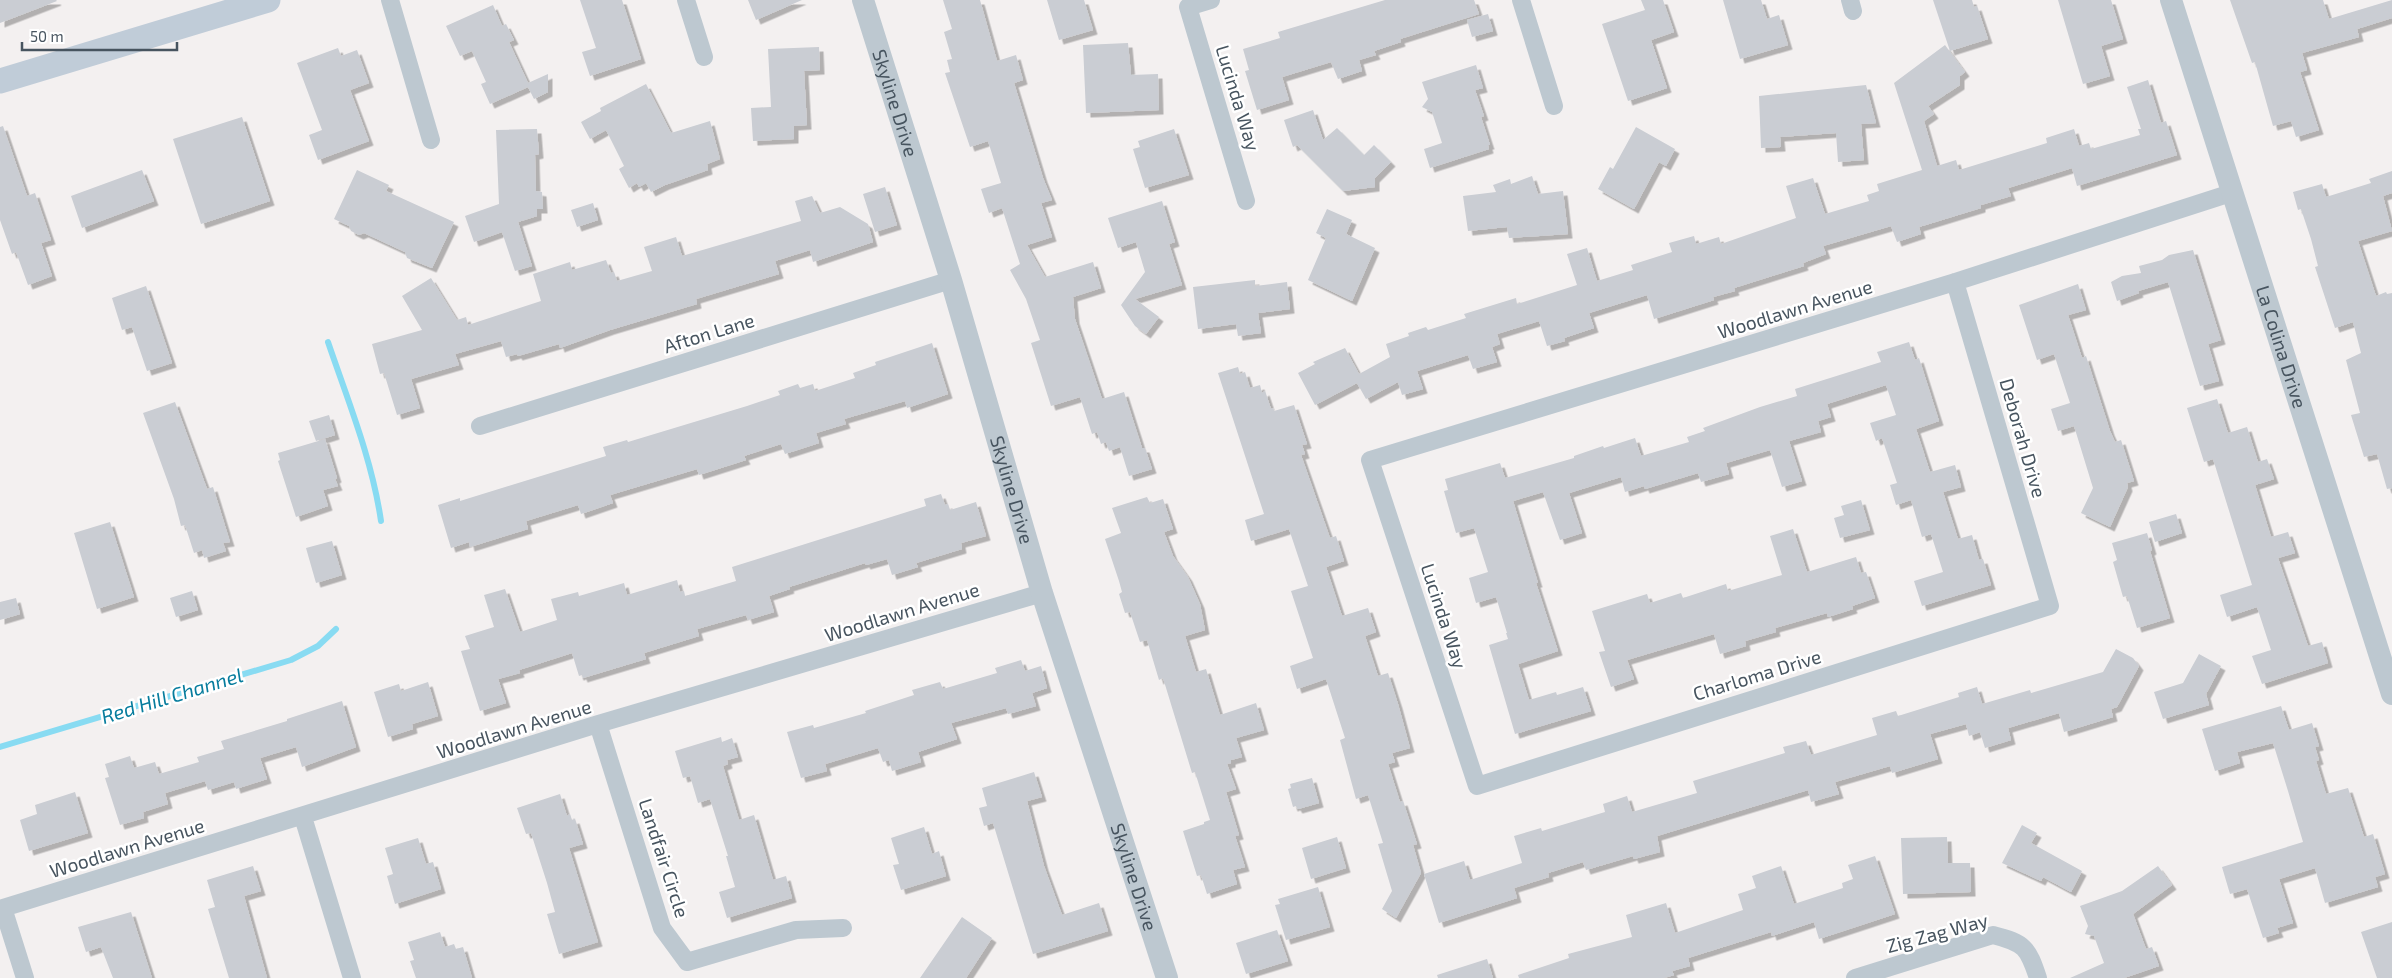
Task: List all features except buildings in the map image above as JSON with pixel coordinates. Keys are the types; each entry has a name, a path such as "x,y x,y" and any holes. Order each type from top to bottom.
{"main road":[{"path":"0,81 268,0"}],"street":[{"path":"390,0 431,140"},
{"path":"686,0 704,57"},
{"name":"Skyline Drive","path":"863,0 951,280 1042,593 1167,978"},
{"name":"Lucinda Way","path":"1211,0 1188,7 1246,201"},
{"path":"1521,0 1554,106"},
{"name":"La Colina Drive","path":"2171,0 2392,694"},
{"name":"Woodlawn Avenue","path":"1370,460 1955,282 2231,193"},
{"name":"Afton Lane","path":"480,426 951,280"},
{"name":"Deborah Drive","path":"1955,282 2050,606"},
{"name":"Lucinda Way","path":"1370,460 1477,786"},
{"name":"Woodlawn Avenue","path":"2,908 303,817 598,724 1042,593"},
{"name":"Charloma Drive","path":"1477,786 2050,606"},
{"name":"Landfair Circle","path":"598,724 662,928 687,962 796,930 843,928"},
{"path":"303,817 352,978"},
{"path":"2,908 25,978"},
{"name":"Zig Zag Way","path":"1855,978 1994,935 2013,940 2030,953 2038,978"}],"waterway":[{"name":"Red Hill Channel","path":"328,342 366,453 381,521"},
{"name":"Red Hill Channel","path":"0,747 291,660 318,646 336,629"}]}
